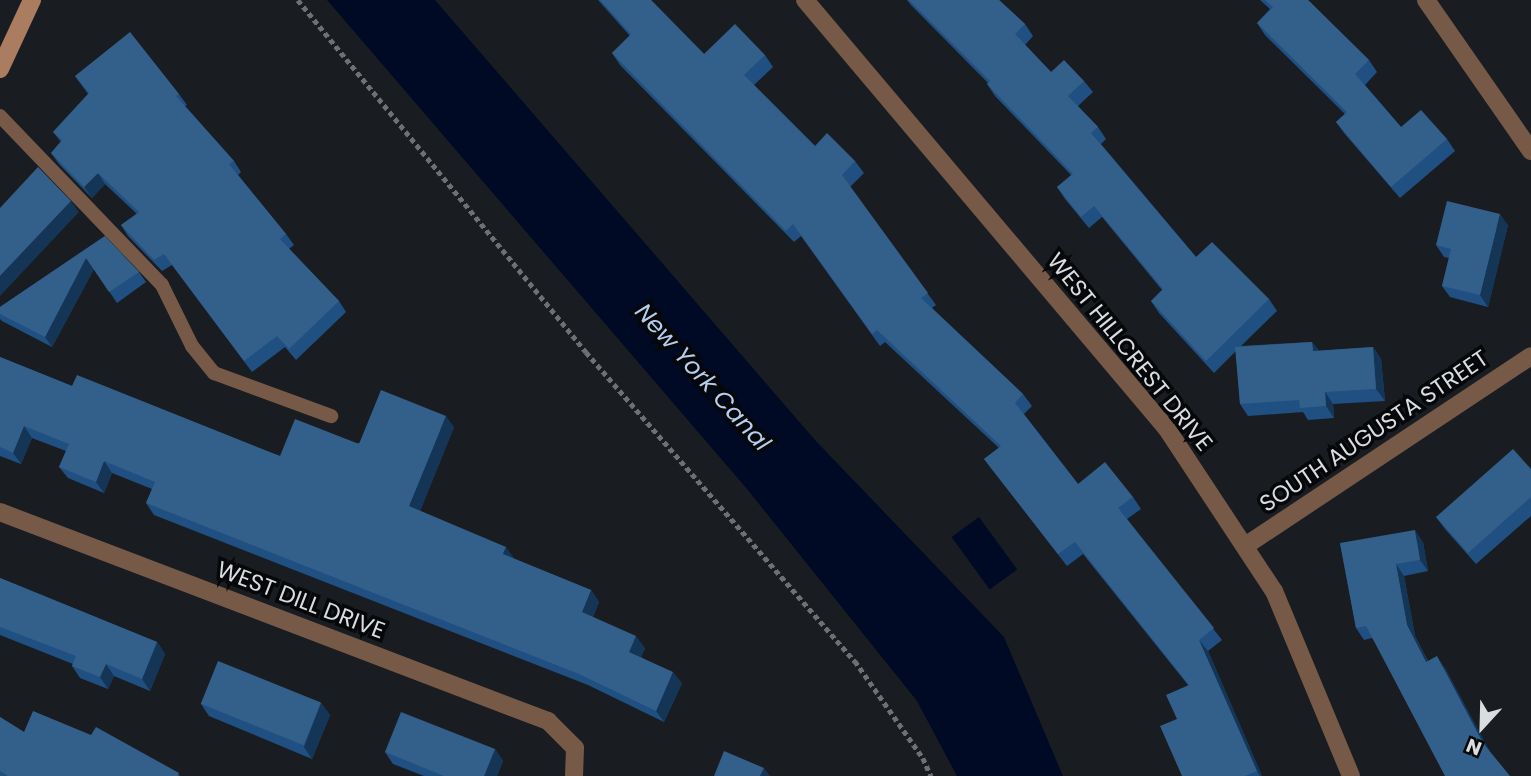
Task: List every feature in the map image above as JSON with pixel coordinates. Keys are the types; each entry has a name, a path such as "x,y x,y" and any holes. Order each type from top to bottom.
{"street":[{"path":"0,69 32,0"},
{"name":"WEST HILLCREST DRIVE","path":"805,0 1167,429 1275,591 1351,776"},
{"path":"1426,0 1531,151"},
{"name":"SOUTH AUGUSTA STREET","path":"1245,546 1531,356"},
{"name":"WEST DILL DRIVE","path":"0,512 548,722 575,748 574,776"}],"lane":[{"path":"0,116 162,285 192,346 214,373 331,416"}],"path":[{"path":"298,0 526,280 855,661 923,758 931,776"}],"water":[{"name":"New York Canal","path":"327,0 435,0 815,440 1004,637 1063,776 957,776 917,701 747,489"},
{"path":"979,517 1017,570 990,590 951,537"}],"building":[{"path":"600,0 651,0 704,54 735,24 765,55 744,75 815,146 827,133 855,161 842,175 928,293 921,298 1023,394 1015,403 1078,484 1105,462 1133,497 1118,508 1214,628 1199,640 1257,771 1245,776 1182,776 1160,726 1177,719 1166,695 1189,685 1075,542 1058,554 984,459 1001,446 877,330 872,334 793,224 786,231 612,53 631,34"},
{"path":"909,0 999,0 1025,24 1015,34 1051,72 1064,60 1084,81 1068,96 1098,127 1091,133 1196,257 1212,242 1269,299 1206,361 1151,301 1163,289 1094,206 1081,217 1057,187 1073,174 987,84 990,81"},
{"path":"1265,0 1308,0 1369,60 1355,74 1401,127 1421,110 1447,139 1391,187 1336,122 1347,112 1257,23 1273,7"},
{"path":"130,32 179,94 176,96 234,161 229,164 286,234 280,239 339,301 289,349 277,336 244,361 164,254 154,260 121,225 139,212 98,173 84,187 51,153 62,140 53,132 89,93 75,76"},
{"path":"38,167 71,201 0,276 0,208"},
{"path":"1447,201 1500,214 1480,295 1442,286 1451,249 1436,245"},
{"path":"105,236 139,272 109,292 86,258 45,337 0,314 0,307"},
{"path":"1312,342 1313,351 1373,347 1376,389 1325,392 1326,406 1300,408 1299,400 1240,404 1235,347"},
{"path":"0,357 72,386 77,375 280,456 295,419 359,444 381,390 446,416 409,506 506,547 503,554 591,590 582,612 636,636 629,652 673,672 656,711 579,674 146,503 155,482 104,461 96,482 59,467 69,444 24,426 13,453 0,447"},
{"path":"1513,449 1531,469 1531,497 1468,553 1436,517"},
{"path":"1415,530 1420,560 1396,564 1407,625 1426,662 1437,656 1483,743 1510,776 1445,776 1366,626 1356,628 1340,543"},
{"path":"0,578 157,642 142,679 106,664 100,677 72,666 76,656 0,627"},
{"path":"218,661 321,703 304,745 201,704"},
{"path":"33,711 91,735 96,727 179,773 178,776 7,776 0,771 0,717 24,732"},
{"path":"401,712 495,749 484,776 444,776 385,752"},
{"path":"724,751 764,768 760,776 714,776"}]}
